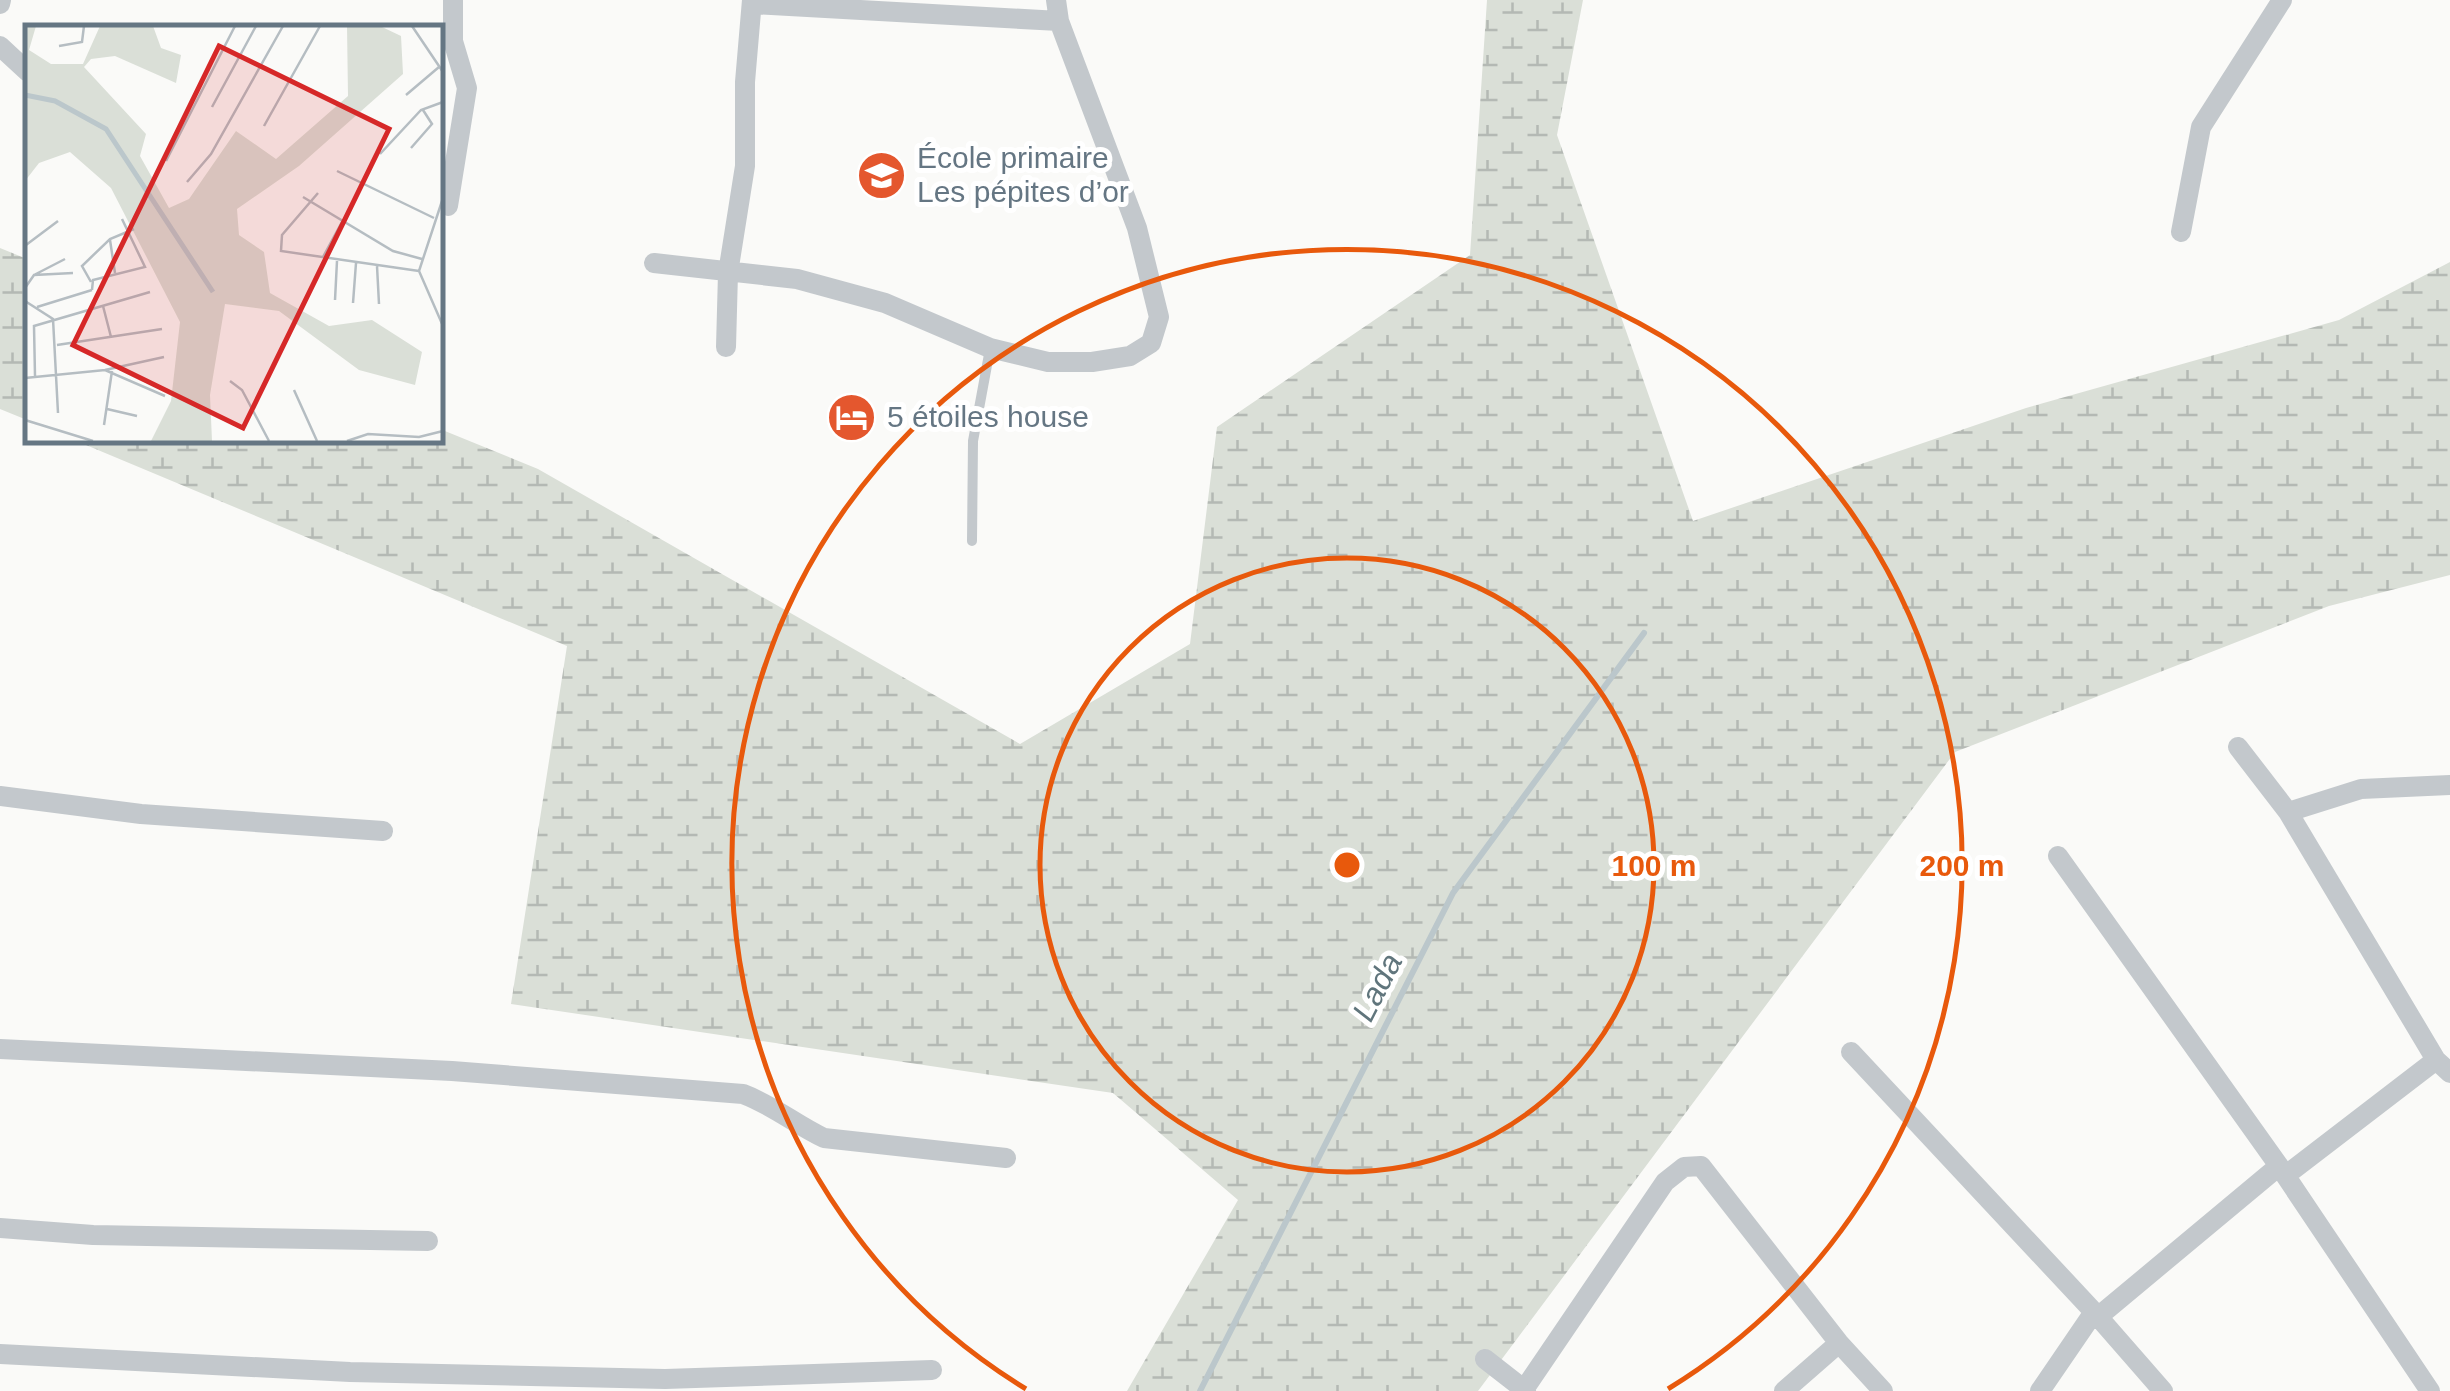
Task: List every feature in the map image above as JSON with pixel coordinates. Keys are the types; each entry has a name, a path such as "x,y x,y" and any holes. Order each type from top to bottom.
{"street":[{"path":"448,206 467,88 453,41 453,0"},
{"path":"2181,232 2200,127 2282,0"},
{"path":"654,263 728,274 797,280 884,303 990,348 1048,362 1092,362 1130,356 1151,343 1159,317 1136,228 1058,10 752,2 745,82 744,166 728,274 726,347"},
{"path":"0,46 25,69"},
{"path":"2040,1391 2096,1314 2282,1171 2443,1066 2288,812 2238,747"},
{"path":"2288,812 2361,790 2450,784"},
{"path":"0,796 141,814 383,830"},
{"path":"2058,856 2282,1171 2430,1391"},
{"path":"0,1048 452,1071 743,1094 766,1102 824,1138 1006,1158"},
{"path":"1851,1052 2163,1391"},
{"path":"1484,1359 1524,1391 1664,1182 1684,1168 1702,1166 1839,1343 1883,1391"},
{"path":"0,1228 94,1235 428,1241"},
{"path":"1784,1391 1839,1343"},
{"path":"0,1354 350,1372 665,1379 932,1370"}],"lane":[{"path":"972,541 973,441 990,348"}],"green space":[{"path":"1487,0 1583,0 1557,135 1693,521 2026,408 2339,320 2450,262 2450,575 2329,606 1955,752 1478,1391 1127,1391 1238,1200 1113,1093 511,1004 567,646 79,442 442,442 442,430 538,469 1020,744 1190,644 1217,427 1470,255"},
{"path":"0,248 25,258 25,419 0,409"}],"waterway":[{"name":"Lada","path":"1200,1391 1453,893 1644,633"}],"place":[{"name":"École primaire Les pépites d’or","path":"882,175"},
{"name":"5 étoiles house","path":"852,417"}]}
